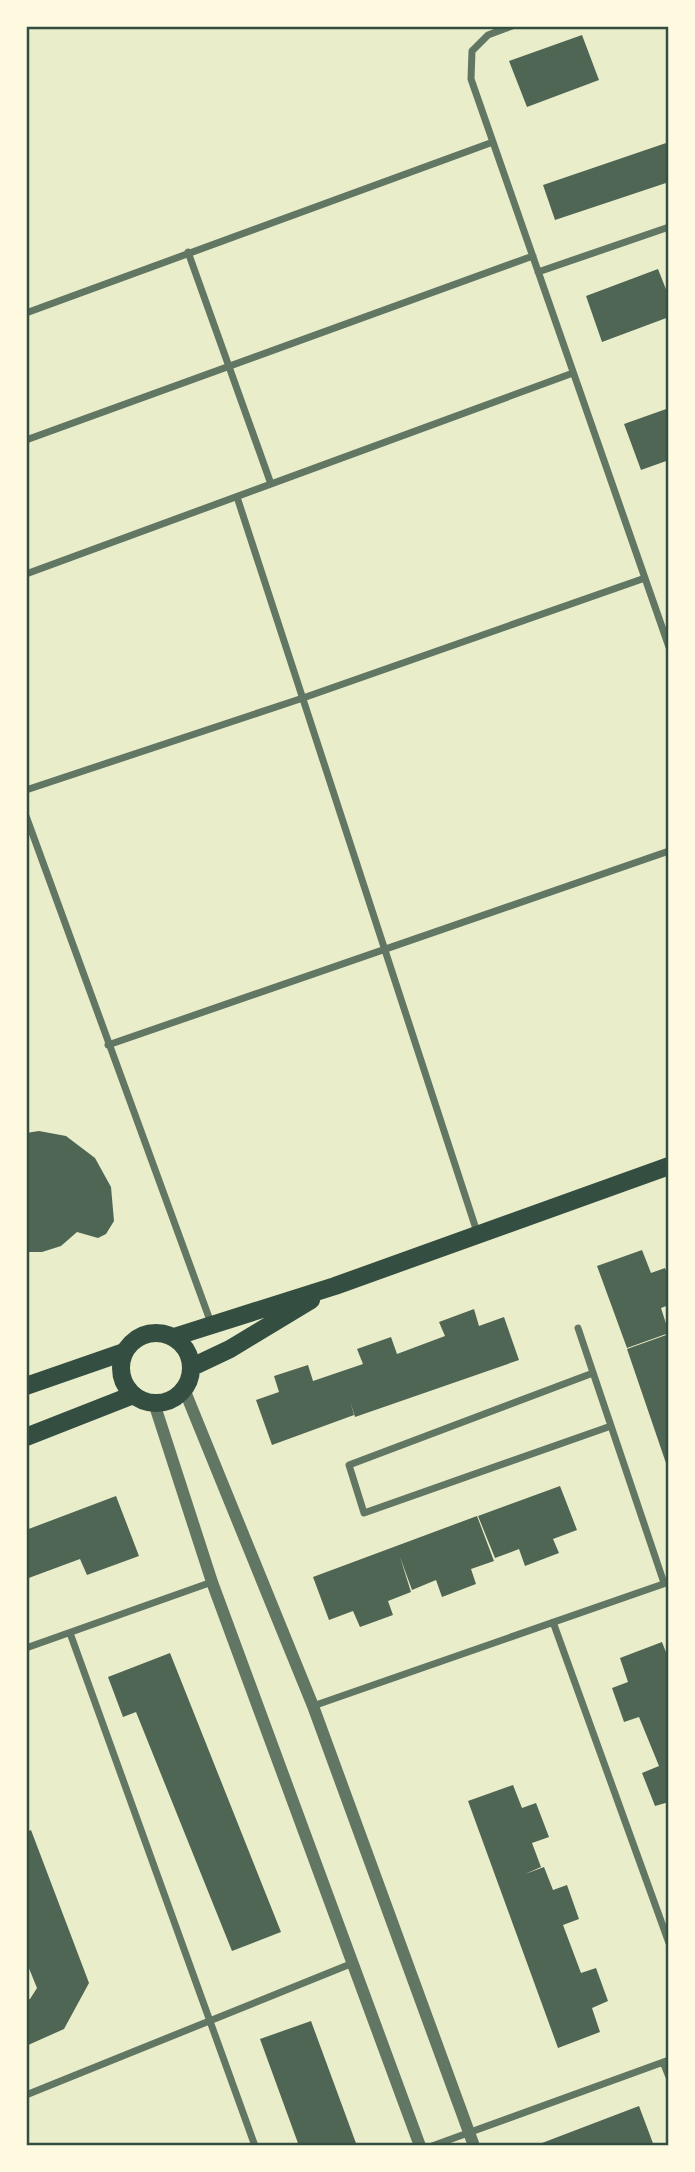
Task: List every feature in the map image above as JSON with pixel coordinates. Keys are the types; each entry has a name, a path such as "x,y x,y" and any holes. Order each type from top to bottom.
{"main road":[{"path":"174,1337 335,1286 669,1166"},
{"path":"192,1367 230,1349 335,1286"},
{"path":"26,1386 124,1352 137,1338 155,1332 174,1337 183,1345 192,1367 190,1379 176,1397 166,1402 143,1401 133,1395 121,1375 124,1352"},
{"path":"26,1437 133,1395"}],"street":[{"path":"512,26 488,35 472,51 471,79 669,647"},
{"path":"26,313 493,142"},
{"path":"538,272 669,228"},
{"path":"188,253 271,484"},
{"path":"26,440 533,256"},
{"path":"26,574 573,373"},
{"path":"237,497 478,1235"},
{"path":"26,790 303,698 645,578"},
{"path":"26,816 211,1324"},
{"path":"108,1045 669,851"},
{"path":"313,1706 666,1583 578,1328"},
{"path":"593,1373 349,1465 365,1513 611,1426"},
{"path":"184,1389 313,1706 474,2146"},
{"path":"154,1403 212,1582 420,2146"},
{"path":"26,1648 212,1582"},
{"path":"553,1622 669,1943"},
{"path":"70,1633 255,2146"},
{"path":"26,2095 353,1963"},
{"path":"432,2146 666,2061 669,2077"}],"building":[{"path":"582,35 599,80 527,107 509,61"},
{"path":"669,142 669,182 555,220 543,185"},
{"path":"658,269 669,297 669,317 602,342 586,296"},
{"path":"669,408 669,460 641,470 624,424"},
{"path":"39,1131 66,1136 95,1158 111,1187 114,1221 106,1234 98,1238 77,1232 61,1246 42,1252 26,1252 26,1133"},
{"path":"642,1250 651,1273 665,1268 669,1278 669,1305 661,1308 669,1333 627,1348 597,1266"},
{"path":"474,1309 479,1326 504,1317 519,1360 355,1417 350,1401 354,1415 272,1445 256,1400 279,1392 274,1376 308,1365 313,1381 363,1364 357,1349 391,1337 397,1354 445,1336 439,1322"},
{"path":"669,1334 669,1469 668,1469 627,1349"},
{"path":"560,1486 577,1530 553,1539 559,1553 525,1566 519,1549 495,1558 478,1516"},
{"path":"116,1496 139,1556 87,1575 80,1559 26,1579 26,1530"},
{"path":"477,1516 494,1561 471,1569 476,1584 442,1597 436,1580 412,1590 400,1557 411,1592 388,1601 393,1615 360,1627 353,1611 329,1620 313,1577"},
{"path":"662,1642 669,1660 669,1802 655,1806 642,1773 659,1766 639,1717 624,1722 612,1688 628,1682 620,1658"},
{"path":"170,1653 281,1932 232,1951 136,1712 123,1717 108,1677"},
{"path":"513,1785 522,1808 536,1803 549,1837 532,1843 541,1867 525,1874 544,1867 553,1890 567,1885 579,1919 563,1925 581,1973 596,1968 608,2001 592,2008 600,2032 558,2048 468,1801"},
{"path":"31,1830 89,1983 64,2029 26,2046 26,2000 30,1999 37,1988 26,1961 26,1832"},
{"path":"311,2021 357,2146 299,2146 260,2039"},
{"path":"639,2106 654,2146 542,2146 542,2143"}]}
